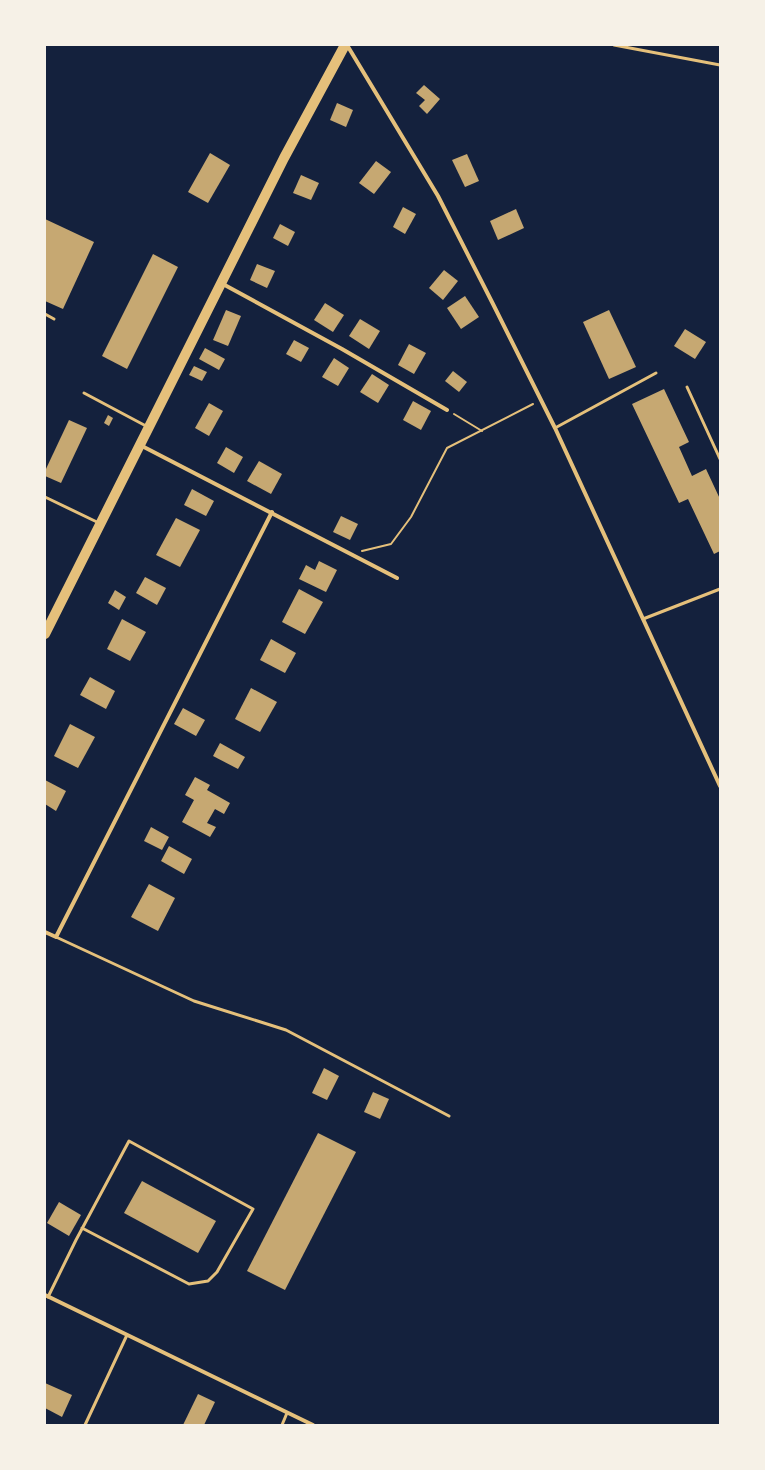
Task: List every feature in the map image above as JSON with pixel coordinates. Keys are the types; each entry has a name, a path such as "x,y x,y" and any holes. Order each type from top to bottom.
{"main road":[{"path":"45,634 220,283 284,158 346,45"}],"street":[{"path":"346,45 438,196 555,428 720,786"},
{"path":"220,283 342,349 446,410"},
{"path":"139,445 398,578"},
{"path":"45,932 56,936 272,512"},
{"path":"47,1296 313,1425"}],"lane":[{"path":"614,45 720,65"},
{"path":"45,314 54,318"},
{"path":"555,428 656,373"},
{"path":"687,387 720,460"},
{"path":"84,393 148,427"},
{"path":"45,498 100,524"},
{"path":"643,619 720,589"},
{"path":"56,936 194,1001 286,1030 449,1116"},
{"path":"47,1296 82,1228 128,1141 253,1209 217,1272 208,1281 189,1284 82,1228"},
{"path":"85,1425 127,1335"},
{"path":"282,1425 287,1413"}],"path":[{"path":"350,553 391,544 411,517 447,448 540,400"},
{"path":"446,410 482,431"}],"building":[{"path":"424,85 440,99 427,114 419,106 425,100 416,93"},
{"path":"337,103 353,110 346,127 330,120"},
{"path":"210,153 230,165 208,203 188,192"},
{"path":"467,154 479,181 465,187 452,160"},
{"path":"376,161 391,172 374,194 359,183"},
{"path":"301,175 319,183 311,200 293,193"},
{"path":"403,207 416,214 405,234 393,227"},
{"path":"516,209 524,228 498,240 490,221"},
{"path":"45,219 94,242 63,309 45,301"},
{"path":"280,224 295,232 288,246 273,238"},
{"path":"153,254 178,267 127,369 102,356"},
{"path":"257,264 275,271 267,288 250,280"},
{"path":"444,270 458,281 443,300 429,288"},
{"path":"465,296 479,317 461,329 447,308"},
{"path":"325,303 344,315 333,332 314,320"},
{"path":"226,310 241,316 228,346 213,340"},
{"path":"609,310 636,367 609,379 583,322"},
{"path":"360,319 380,331 369,349 349,336"},
{"path":"685,329 706,342 695,359 674,346"},
{"path":"294,340 309,348 301,362 286,354"},
{"path":"409,344 426,353 414,374 398,365"},
{"path":"205,348 225,359 219,370 199,359"},
{"path":"334,358 349,368 338,386 322,377"},
{"path":"194,366 207,372 202,381 189,375"},
{"path":"453,371 467,382 459,392 445,381"},
{"path":"372,374 389,385 378,403 360,392"},
{"path":"664,389 689,442 679,447 692,476 706,469 720,499 720,551 714,554 688,499 679,503 632,404"},
{"path":"413,401 431,411 421,430 403,420"},
{"path":"209,403 223,411 209,436 195,428"},
{"path":"108,415 113,418 109,426 104,423"},
{"path":"69,420 87,428 61,483 45,476 45,471"},
{"path":"226,447 243,457 234,473 217,463"},
{"path":"259,461 282,474 271,494 247,481"},
{"path":"192,489 214,501 206,516 184,505"},
{"path":"341,516 358,524 350,540 333,532"},
{"path":"176,518 200,530 180,567 156,555"},
{"path":"319,561 337,570 326,592 299,579 306,565 315,570"},
{"path":"145,577 166,588 157,605 136,593"},
{"path":"299,589 323,602 305,634 282,622"},
{"path":"115,590 126,597 119,610 108,603"},
{"path":"122,619 146,632 130,661 107,649"},
{"path":"271,639 296,653 285,673 260,660"},
{"path":"90,677 115,691 106,709 80,695"},
{"path":"251,688 277,702 260,732 235,719"},
{"path":"183,708 205,720 196,736 174,724"},
{"path":"70,724 95,737 78,768 54,756"},
{"path":"220,743 245,757 238,769 213,756"},
{"path":"195,777 210,785 207,790 230,803 224,814 215,809 207,823 216,827 210,837 182,822 194,800 185,795"},
{"path":"45,780 66,791 56,811 45,804"},
{"path":"151,827 169,837 162,850 144,841"},
{"path":"169,846 192,859 184,874 161,861"},
{"path":"149,884 175,898 158,931 131,917"},
{"path":"324,1068 339,1076 327,1100 312,1093"},
{"path":"373,1092 389,1099 380,1119 364,1112"},
{"path":"318,1133 356,1152 285,1290 247,1271"},
{"path":"142,1181 216,1221 198,1253 124,1213"},
{"path":"59,1202 81,1215 69,1236 47,1223"},
{"path":"45,1383 72,1395 62,1417 45,1408"},
{"path":"198,1394 215,1402 204,1425 183,1425"}]}
